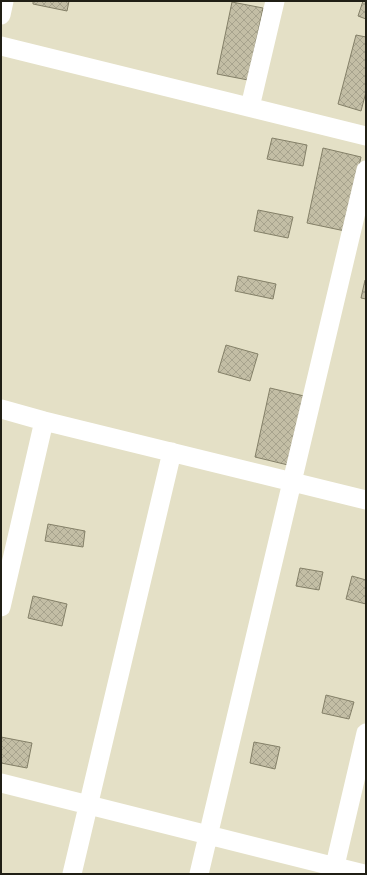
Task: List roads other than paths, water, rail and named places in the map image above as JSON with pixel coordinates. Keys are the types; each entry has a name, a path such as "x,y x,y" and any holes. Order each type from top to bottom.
{"street":[{"path":"1,15 4,1"},
{"path":"250,107 275,1"},
{"path":"1,46 366,136"},
{"path":"199,874 366,170"},
{"path":"1,409 44,421 366,500"},
{"path":"1,607 44,421"},
{"path":"72,874 172,452"},
{"path":"334,870 366,733"},
{"path":"1,783 208,835 334,870 364,874"}]}
